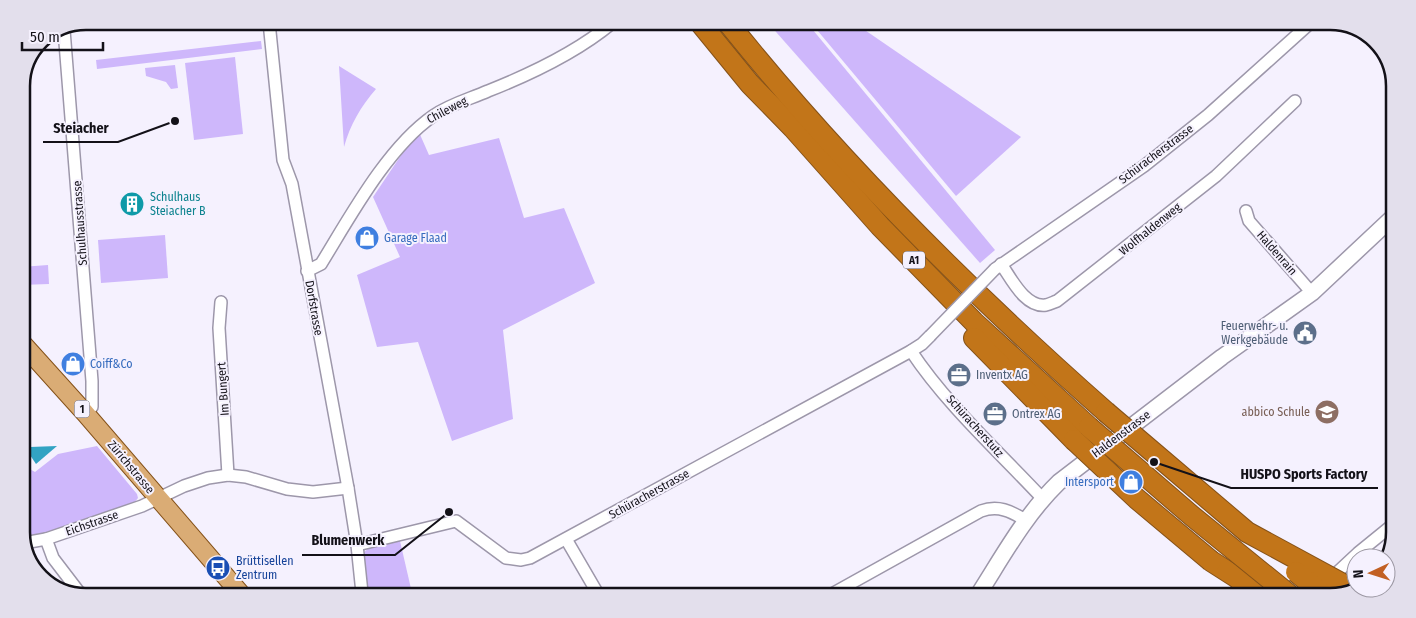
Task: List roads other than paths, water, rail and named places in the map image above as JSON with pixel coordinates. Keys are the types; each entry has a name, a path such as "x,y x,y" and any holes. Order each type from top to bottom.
{"highway":[{"name":"A1","path":"706,30 750,84 793,128 880,226 965,313 1089,427 1177,503 1281,588"},
{"name":"A1","path":"734,30 805,115 892,209 989,306 1106,412 1316,588"},
{"path":"750,84 787,135 872,232 1015,381 1074,440 1132,494 1211,561 1237,588"},
{"path":"1247,532 1345,586"},
{"path":"1211,561 1250,588"}],"main road":[{"name":"Zürichstrasse","path":"30,352 236,588"}],"street":[{"name":"Dorfstrasse","path":"270,30 283,160 292,184 348,488 361,588"},
{"name":"Chileweg","path":"307,271 320,264 371,184 398,148 422,124 448,107 513,80 568,53 594,38 604,30"},
{"name":"Schüracherstrasse","path":"357,545 456,521 495,551 512,559 530,558 566,540 922,344 998,266 1144,166 1208,115 1303,30"},
{"name":"Schulhausstrasse","path":"64,34 92,381 92,407 85,413"},
{"name":"Wolfhaldenweg","path":"998,266 1030,301 1038,305 1047,305 1057,301 1216,176 1295,101"},
{"name":"Haldenrain","path":"1246,211 1249,221 1312,294"},
{"name":"Haldenstrasse","path":"982,588 1025,520 1042,498 1076,467 1222,357 1312,294 1386,224"},
{"name":"Im Bungert","path":"221,302 219,328 228,475"},
{"name":"Schüracherstutz","path":"911,351 965,417 1042,498"},
{"name":"Eichstrasse","path":"31,542 46,539 142,506 201,480 228,475 246,476 287,489 301,491 313,492 348,488"},
{"path":"843,588 981,511 1004,509 1025,520"},
{"path":"1321,588 1386,530"},
{"path":"46,539 53,558 75,587"},
{"path":"566,540 594,588"}],"water":[{"path":"57,446 36,464 30,455 30,447"}],"place":[{"name":"Steiacher","path":"175,121"},
{"name":"Schulhaus Steiacher B","path":"132,204"},
{"name":"Garage Flaad","path":"367,238"},
{"name":"Feuerwehr- u. Werkgebäude","path":"1305,333"},
{"name":"Coiff&Co","path":"73,364"},
{"name":"Inventx AG","path":"959,375"},
{"name":"abbico Schule","path":"1327,412"},
{"name":"Ontrex AG","path":"995,414"},
{"name":"HUSPO Sports Factory","path":"1154,462"},
{"name":"Intersport","path":"1131,482"},
{"name":"Blumenwerk","path":"449,512"},
{"name":"Brüttisellen Zentrum","path":"218,568"}]}
